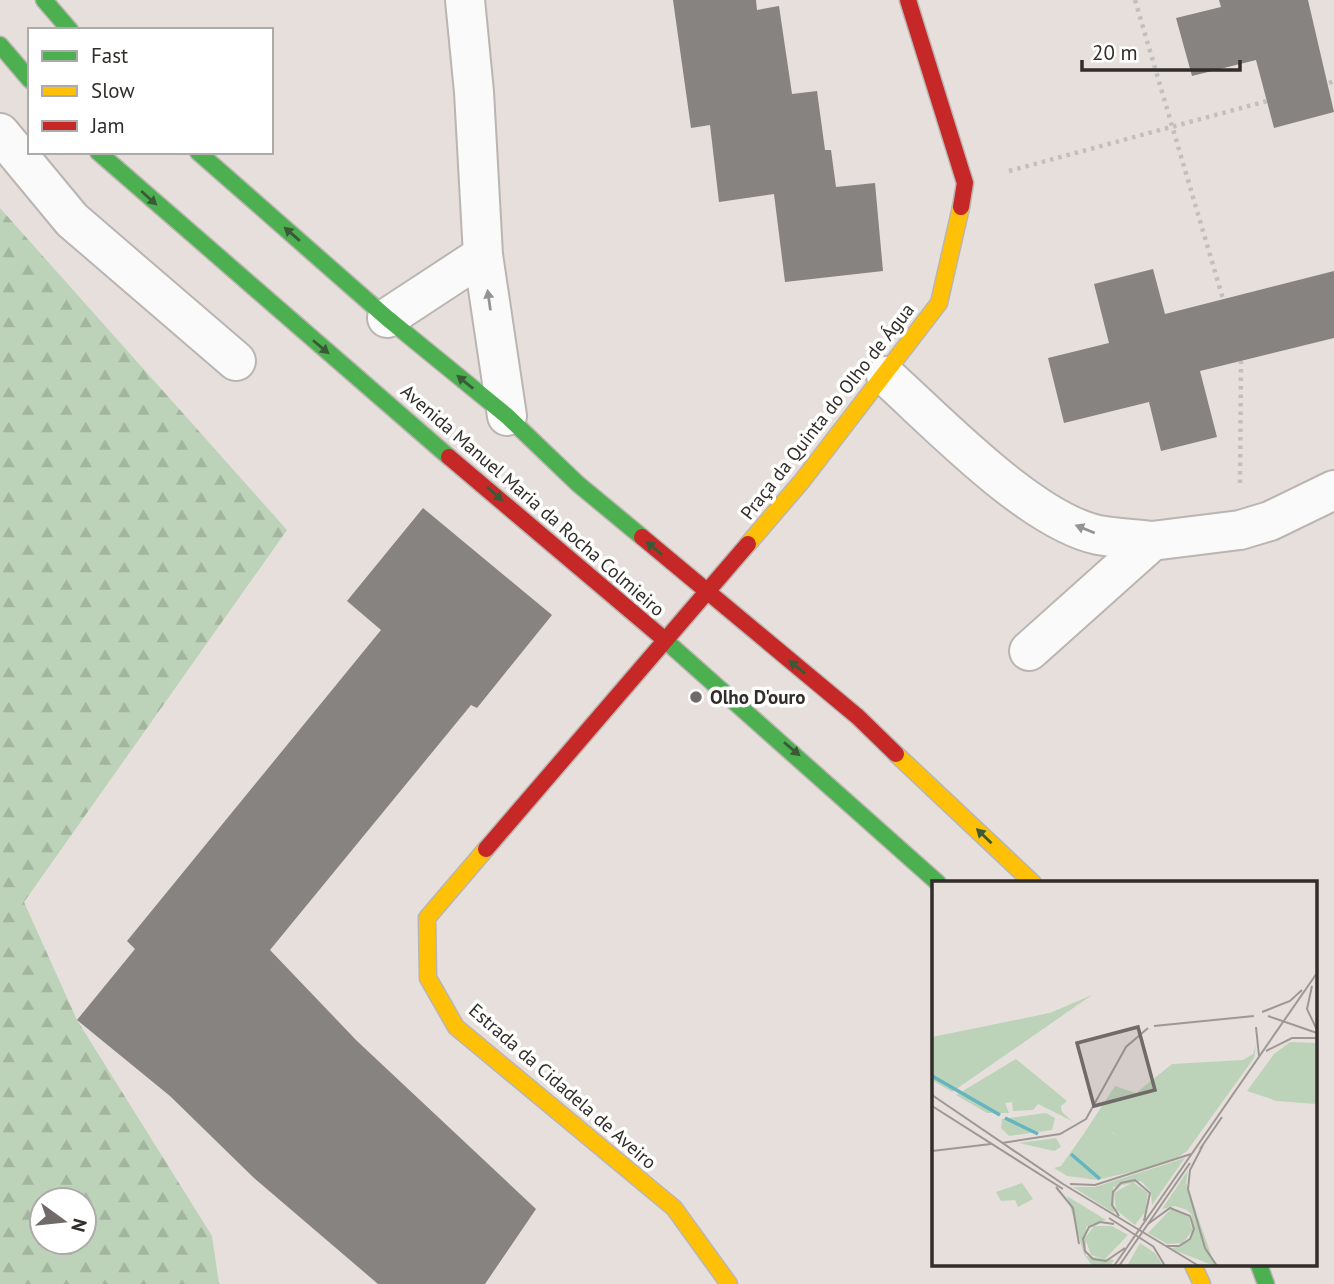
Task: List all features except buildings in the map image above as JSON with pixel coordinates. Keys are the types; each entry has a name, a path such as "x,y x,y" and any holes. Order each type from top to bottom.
{"main road":[{"path":"44,0 68,28"},
{"name":"Praça da Quinta do Olho de Água","path":"665,640 802,481 886,376 939,303 953,251 964,183 908,0"},
{"path":"0,45 28,78"},
{"name":"Avenida Manuel Maria da Rocha Colmieiro","path":"100,154 212,255 815,768 936,881"},
{"path":"200,154 387,318 507,416 578,484 858,717 1031,881"},
{"name":"Estrada da Cidadela de Aveiro","path":"665,640 634,680 427,918 428,978 456,1027 674,1208 729,1284"},
{"path":"1193,1266 1202,1284"},
{"path":"1259,1266 1266,1284"}],"street":[{"path":"465,0 474,92 483,255 507,416"},
{"path":"0,133 72,220 236,361"},
{"path":"387,318 483,255"},
{"path":"886,376 994,474 1057,518 1097,534 1152,541 1240,530 1270,522 1334,490"},
{"path":"1029,651 1152,541"}],"path":[{"path":"1135,0 1223,299"},
{"path":"964,183 1267,101"},
{"path":"1240,530 1241,361"}],"green space":[{"path":"0,208 287,530 24,902 77,1020 212,1236 219,1284 0,1284"}],"traffic: fast":[{"path":"44,0 68,28"},
{"path":"0,45 28,78"},
{"path":"100,154 449,457"},
{"path":"200,154 387,318 507,416 578,484 642,537"},
{"path":"658,634 936,881"},
{"path":"1259,1266 1266,1284"}],"traffic: slow":[{"path":"748,544 802,481 939,303 961,207"},
{"path":"896,754 1031,881"},
{"path":"486,849 427,918 428,978 456,1027 674,1208 729,1284"},
{"path":"1193,1266 1202,1284"}],"traffic: jam":[{"path":"908,0 965,183 961,207"},
{"path":"449,457 658,634"},
{"path":"642,537 858,717 896,754"},
{"path":"486,849 748,544"}],"place":[{"name":"Olho D'ouro","path":"696,697"}]}
